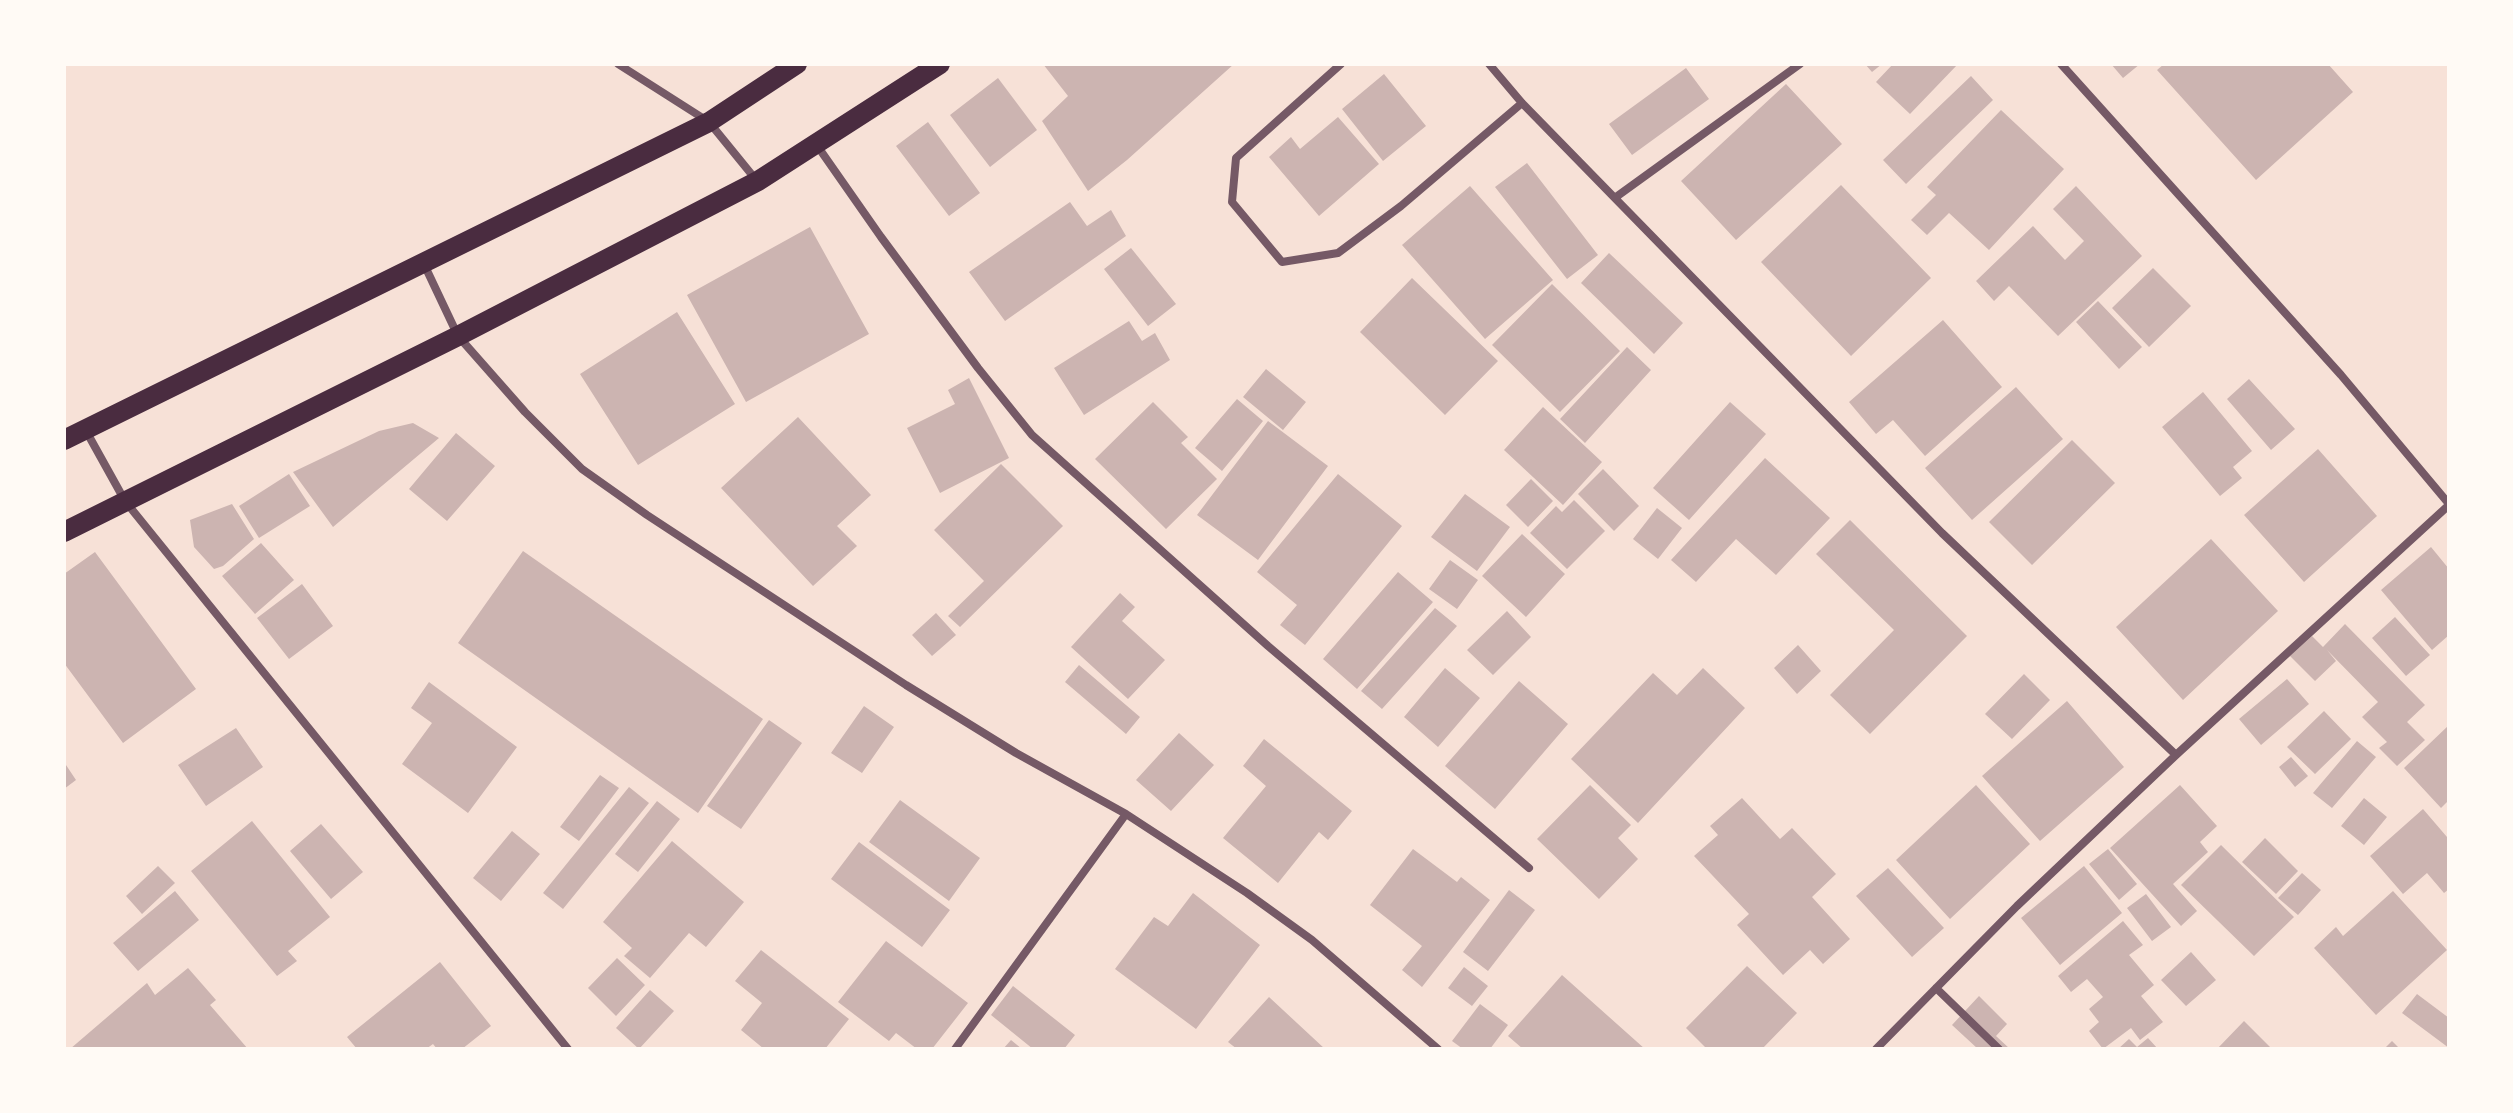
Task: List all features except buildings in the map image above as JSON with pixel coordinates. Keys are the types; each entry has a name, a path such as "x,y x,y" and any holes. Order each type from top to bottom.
{"main road":[{"path":"64,440 709,122 797,64"},
{"path":"64,532 458,336 758,181 940,64"}],"street":[{"path":"618,64 709,122 758,181"},
{"path":"1341,64 1236,158 1232,202 1282,262 1338,253 1401,206 1522,103"},
{"path":"1489,64 1522,103 1942,533 2176,755"},
{"path":"1616,197 1800,64"},
{"path":"1876,1049 2017,906 2176,755 2449,505 2341,375 2061,64"},
{"path":"815,144 907,273 1032,435 1245,626 1529,868"},
{"path":"422,262 458,336 525,412 582,469 906,685 1016,753 1126,814 1247,893 1312,940 1438,1049"},
{"path":"85,429 125,501 568,1049"},
{"path":"955,1049 1126,814"},
{"path":"1936,988 1999,1049"}]}
